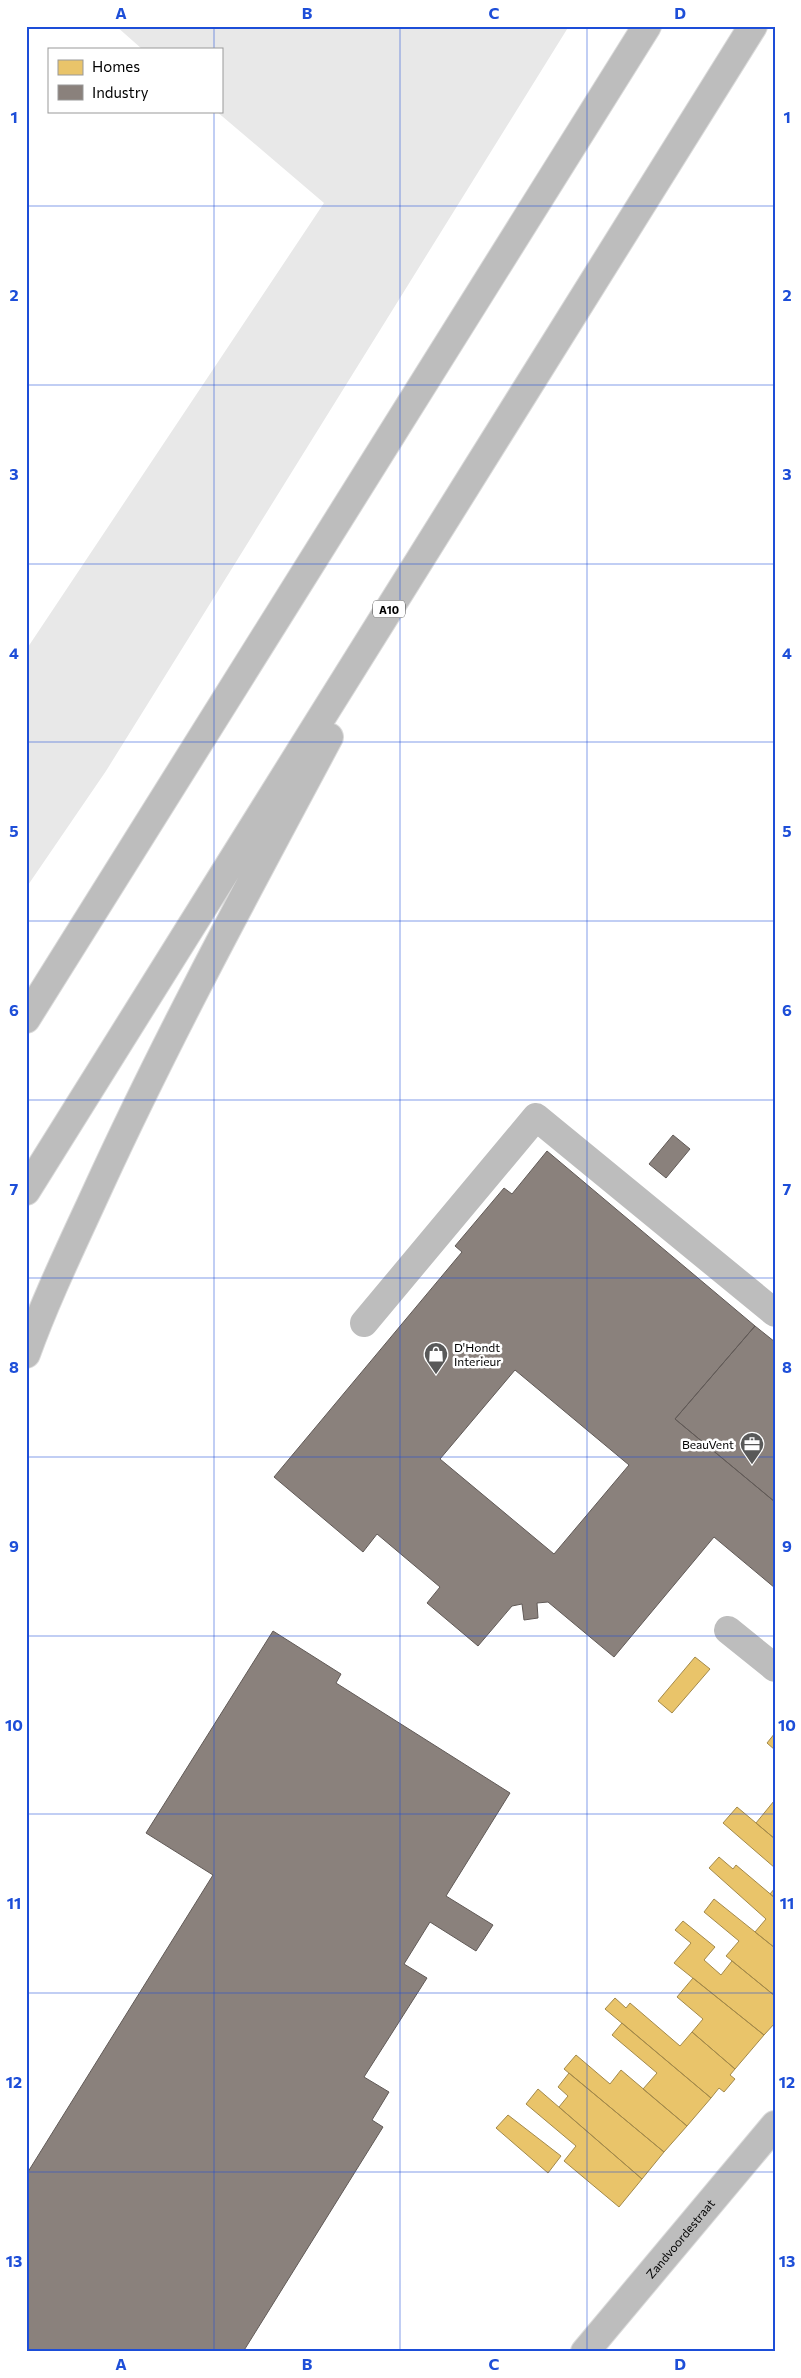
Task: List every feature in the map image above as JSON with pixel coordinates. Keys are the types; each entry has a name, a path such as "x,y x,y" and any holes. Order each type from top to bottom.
{"main road":[{"path":"26,1019 647,26"},
{"name":"A10","path":"26,1191 753,26"},
{"name":"A10","path":"26,1354 45,1304 134,1111 196,988 441,525"},
{"path":"364,1323 536,1117 775,1313"},
{"path":"728,1630 775,1668"},
{"name":"Zandvoordestraat","path":"585,2352 775,2125"}],"shaded area":[{"path":"116,26 569,26 106,771 26,888 26,650 324,203 217,112 222,112 222,48 141,48"}],"building: Homes":[{"path":"695,1657 710,1669 672,1713 658,1701"},
{"path":"775,1733 775,1750 767,1743"},
{"path":"775,1802 775,1839 756,1823"},
{"path":"737,1807 775,1839 775,1868 723,1823"},
{"path":"719,1857 733,1869 736,1865 775,1898 775,1948 755,1932 766,1919 709,1868"},
{"path":"775,1888 775,1898 770,1894"},
{"path":"714,1899 775,1948 775,1996 726,1956 739,1941 704,1912"},
{"path":"683,1921 715,1947 704,1960 721,1975 732,1961 775,1996 775,2023 764,2035 674,1963 691,1943 675,1930"},
{"path":"693,1978 764,2035 735,2069 692,2032 703,2019 677,1997"},
{"path":"615,1998 626,2008 630,2003 680,2046 692,2032 735,2069 730,2075 735,2079 724,2092 719,2088 711,2098 605,2009"},
{"path":"622,2023 711,2098 687,2126 643,2089 657,2073 612,2035"},
{"path":"576,2055 610,2084 621,2070 687,2126 664,2152 564,2069"},
{"path":"569,2073 664,2152 642,2179 559,2107 568,2096 558,2087"},
{"path":"538,2089 642,2179 619,2207 564,2161 576,2146 526,2104"},
{"path":"508,2115 561,2156 548,2173 496,2128"}],"building: Industry":[{"path":"673,1135 690,1149 666,1178 649,1164"},
{"path":"547,1151 755,1326 675,1419 775,1502 775,1588 714,1537 614,1657 548,1602 537,1603 538,1618 524,1620 522,1604 512,1606 478,1646 427,1603 440,1587 377,1534 363,1552 274,1477 462,1252 455,1246 504,1188 512,1194","holes":["515,1370 629,1465 554,1554 440,1459"]},
{"path":"755,1326 775,1342 775,1502 675,1419"},
{"path":"273,1631 341,1674 336,1683 510,1793 446,1896 493,1925 476,1951 430,1922 404,1964 427,1978 364,2077 389,2092 372,2120 383,2127 243,2352 26,2352 26,2175 213,1875 146,1833"}],"place":[{"name":"D'Hondt Interieur","path":"436,1375"},
{"name":"BeauVent","path":"752,1465"}]}
